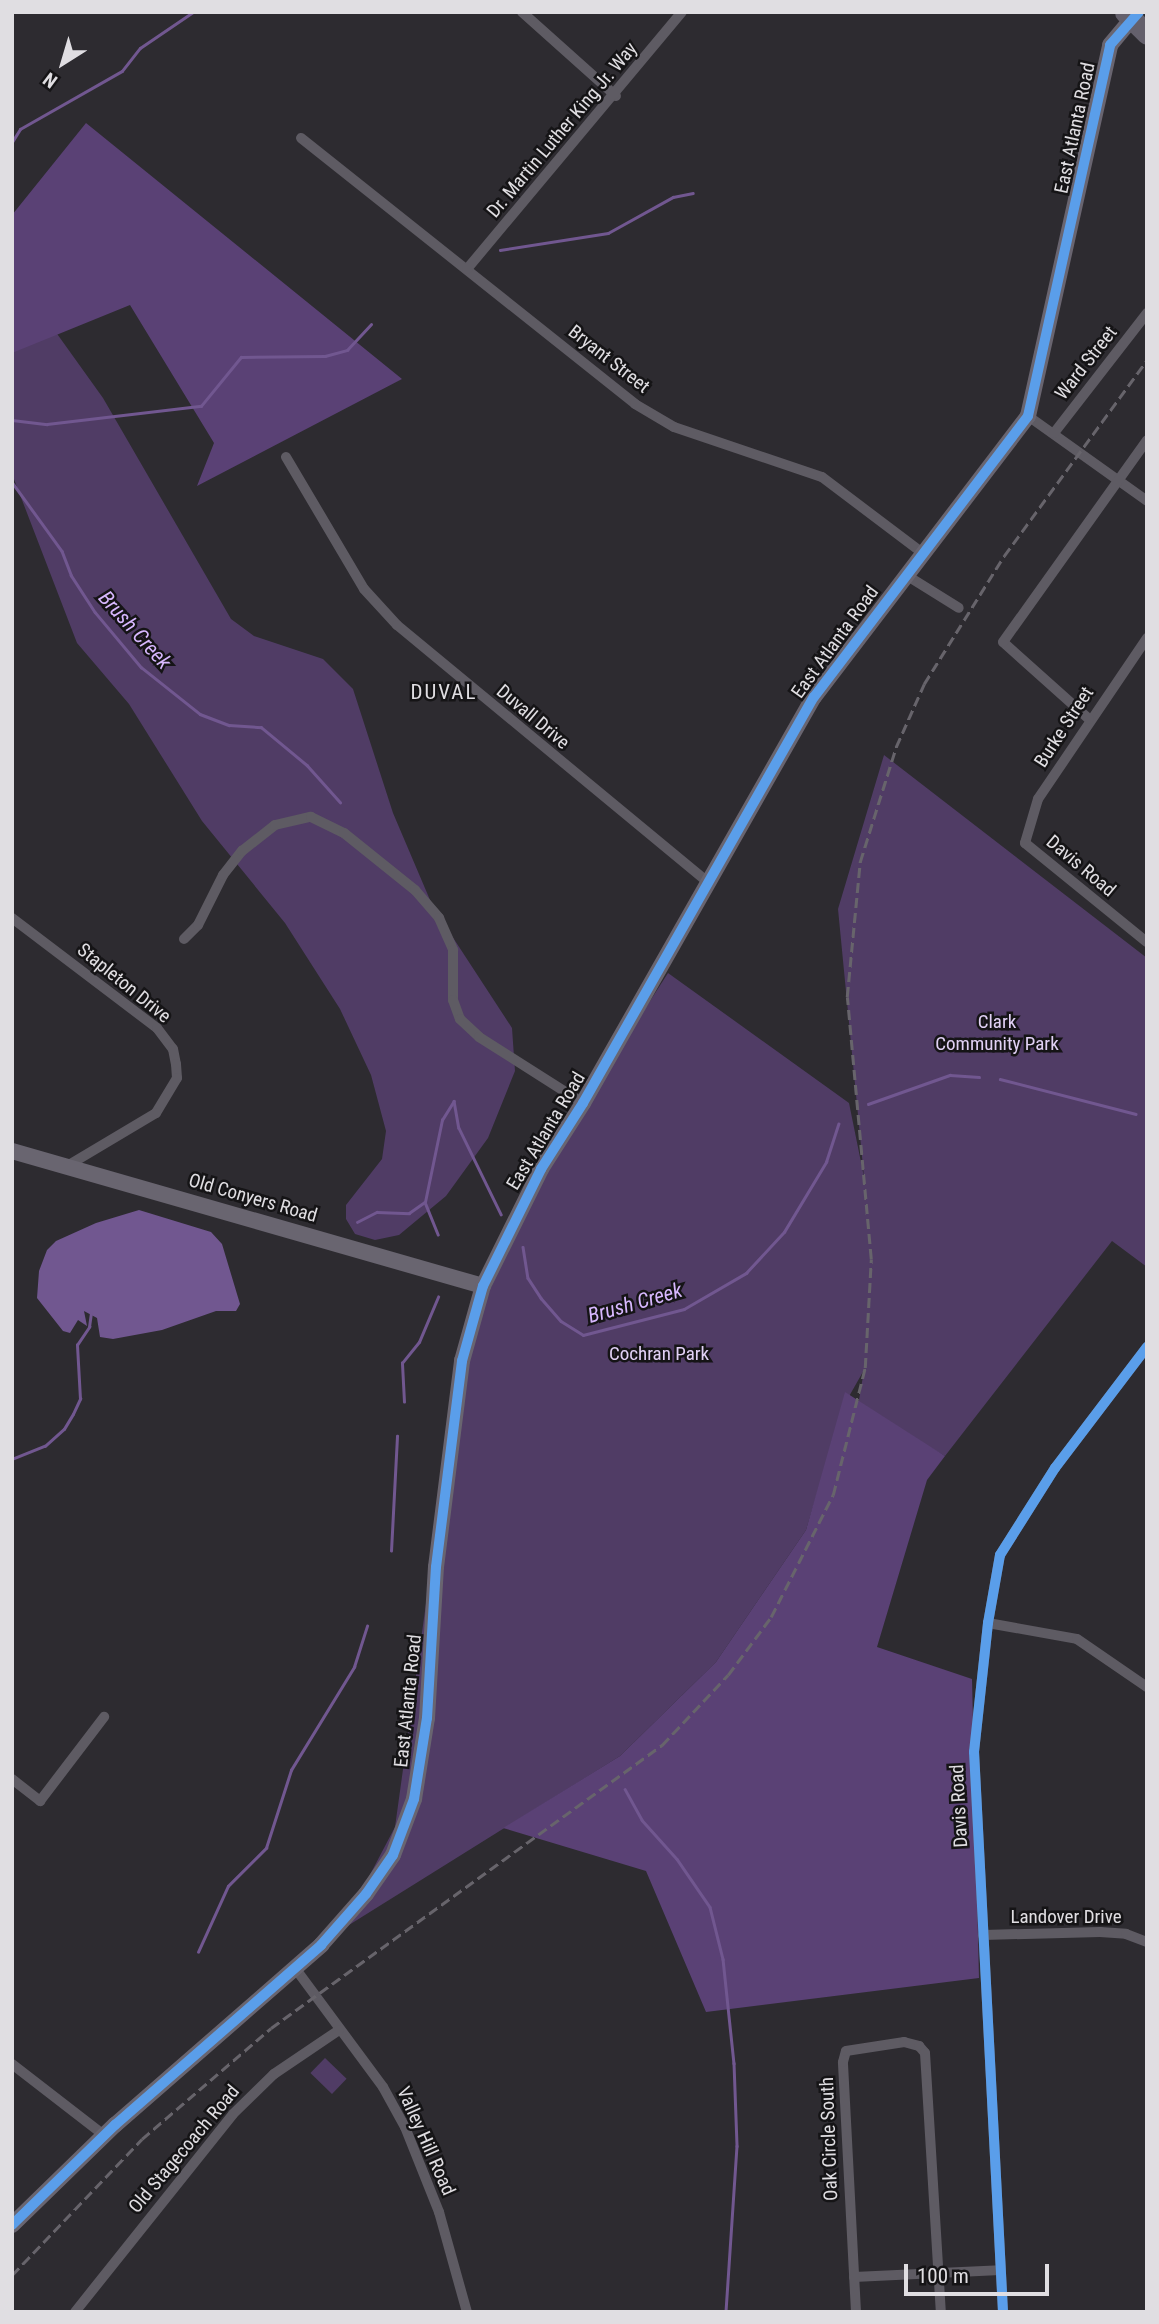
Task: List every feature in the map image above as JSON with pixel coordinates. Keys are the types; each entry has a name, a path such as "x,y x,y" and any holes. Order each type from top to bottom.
{"street":[{"path":"522,12 617,96"},
{"name":"Dr. Martin Luther King Jr. Way","path":"467,269 617,96 682,12"},
{"name":"East Atlanta Road","path":"12,2225 104,2135 341,1925 379,1877 414,1799 427,1718 436,1567 462,1361 483,1286 541,1169 583,1103 814,697 906,575 925,555 1028,416 1110,45 1136,20"},
{"name":"Bryant Street","path":"301,138 635,404 674,427 822,477 925,555"},
{"name":"Ward Street","path":"1054,433 1147,313"},
{"path":"1028,416 1147,501"},
{"path":"1089,719 1003,642 1147,440"},
{"name":"Duvall Drive","path":"286,457 364,589 397,625 708,882"},
{"path":"906,575 959,608"},
{"name":"Burke Street","path":"1025,843 1038,799 1089,719 1147,638"},
{"path":"184,939 198,925 223,875 242,851 275,825 311,817 344,833 415,890 439,918 453,950 455,1006 460,1019 479,1037 583,1103"},
{"name":"Davis Road","path":"1025,843 1147,942"},
{"name":"Stapleton Drive","path":"12,918 157,1028 175,1056 177,1078 156,1113 67,1166"},
{"name":"Old Conyers Road","path":"12,1151 483,1286"},
{"name":"Davis Road","path":"1003,2312 974,1752 988,1622 1000,1555 1055,1468 1147,1347"},
{"path":"988,1622 1077,1639 1147,1687"},
{"path":"12,1779 40,1801 104,1717"},
{"name":"Landover Drive","path":"983,1935 1100,1932 1126,1934 1147,1942"},
{"name":"Valley Hill Road","path":"295,1968 383,2087 417,2154 439,2212 467,2312"},
{"name":"Old Stagecoach Road","path":"75,2312 233,2114 274,2074 339,2030"},
{"name":"Oak Circle South","path":"854,2277 843,2062 846,2051 904,2042 919,2046 925,2053 938,2272"},
{"path":"12,2064 104,2135"},
{"path":"856,2312 854,2277 1000,2270"},
{"path":"938,2272 941,2312"}],"green space":[{"path":"12,283 45,317 103,398 231,619 254,636 323,659 353,689 393,813 433,907 512,1028 515,1071 488,1138 446,1196 399,1235 375,1240 355,1234 346,1219 346,1205 382,1159 386,1131 371,1075 340,1009 285,923 202,821 129,704 77,643 12,474"},
{"name":"Cochran Park","path":"884,755 1147,958 1147,1267 1112,1241 945,1456 858,1406 864,1370 843,1407 806,1530 716,1662 620,1756 341,1930 395,1827 458,1373 527,1193 668,973 849,1103 864,1177 838,909"},
{"path":"325,2058 347,2079 332,2094 310,2073"}],"shaded area":[{"path":"86,123 402,379 197,486 214,443 130,305 12,353 12,215"},
{"path":"139,1210 211,1232 222,1244 240,1304 236,1311 216,1311 162,1330 113,1339 100,1337 97,1318 84,1311 87,1326 78,1320 70,1333 63,1331 37,1298 39,1271 47,1250 56,1241 96,1223"},
{"path":"845,1392 945,1456 927,1480 877,1647 972,1679 979,1978 706,2012 646,1871 503,1828 620,1756 716,1662 806,1530"}],"waterway":[{"path":"12,142 20,129 122,71 140,48 193,12"},
{"path":"500,250 608,233 673,197 693,193"},
{"path":"12,420 47,424 201,406 241,357 325,356 347,350 371,324"},
{"name":"Brush Creek","path":"12,482 62,551 71,575 95,612 141,667 200,714 229,725 261,727 307,765 340,802"},
{"name":"Brush Creek","path":"868,1104 950,1075 979,1077"},
{"name":"Brush Creek","path":"1000,1079 1136,1114"},
{"name":"Brush Creek","path":"454,1101 459,1128 501,1214"},
{"path":"357,1222 377,1212 409,1213 425,1202 442,1120 454,1101"},
{"name":"Brush Creek","path":"523,1247 528,1278 541,1298 561,1321 583,1335 684,1309 746,1273 784,1232 826,1162 838,1124"},
{"path":"425,1202 438,1234"},
{"path":"404,1402 402,1363 419,1342 438,1297"},
{"path":"12,1459 45,1446 64,1429 73,1414 80,1399 77,1345 89,1327 91,1313"},
{"path":"391,1551 397,1436"},
{"path":"198,1952 228,1886 266,1848 291,1770 354,1667 367,1626"},
{"path":"625,1789 642,1820 677,1859 710,1907 723,1959 734,2063 737,2146 726,2312"}],"railway":[{"path":"12,2275 142,2139 271,2028 662,1745 728,1675 771,1617 833,1495 865,1368 871,1259 847,997 860,862 896,747 924,684 1004,556 1147,360"}],"cycle path":[{"path":"12,2225 115,2125 321,1945 366,1894 393,1855 414,1799 427,1718 436,1567 462,1361 483,1286 541,1169 583,1103 814,697 1028,416 1110,45 1139,12"},
{"path":"1003,2312 974,1752 988,1623 1000,1555 1055,1468 1147,1347"}],"district":[{"name":"DUVAL","path":"444,692"}],"park label":[{"name":"Clark Community Park","path":"997,1033"}]}
